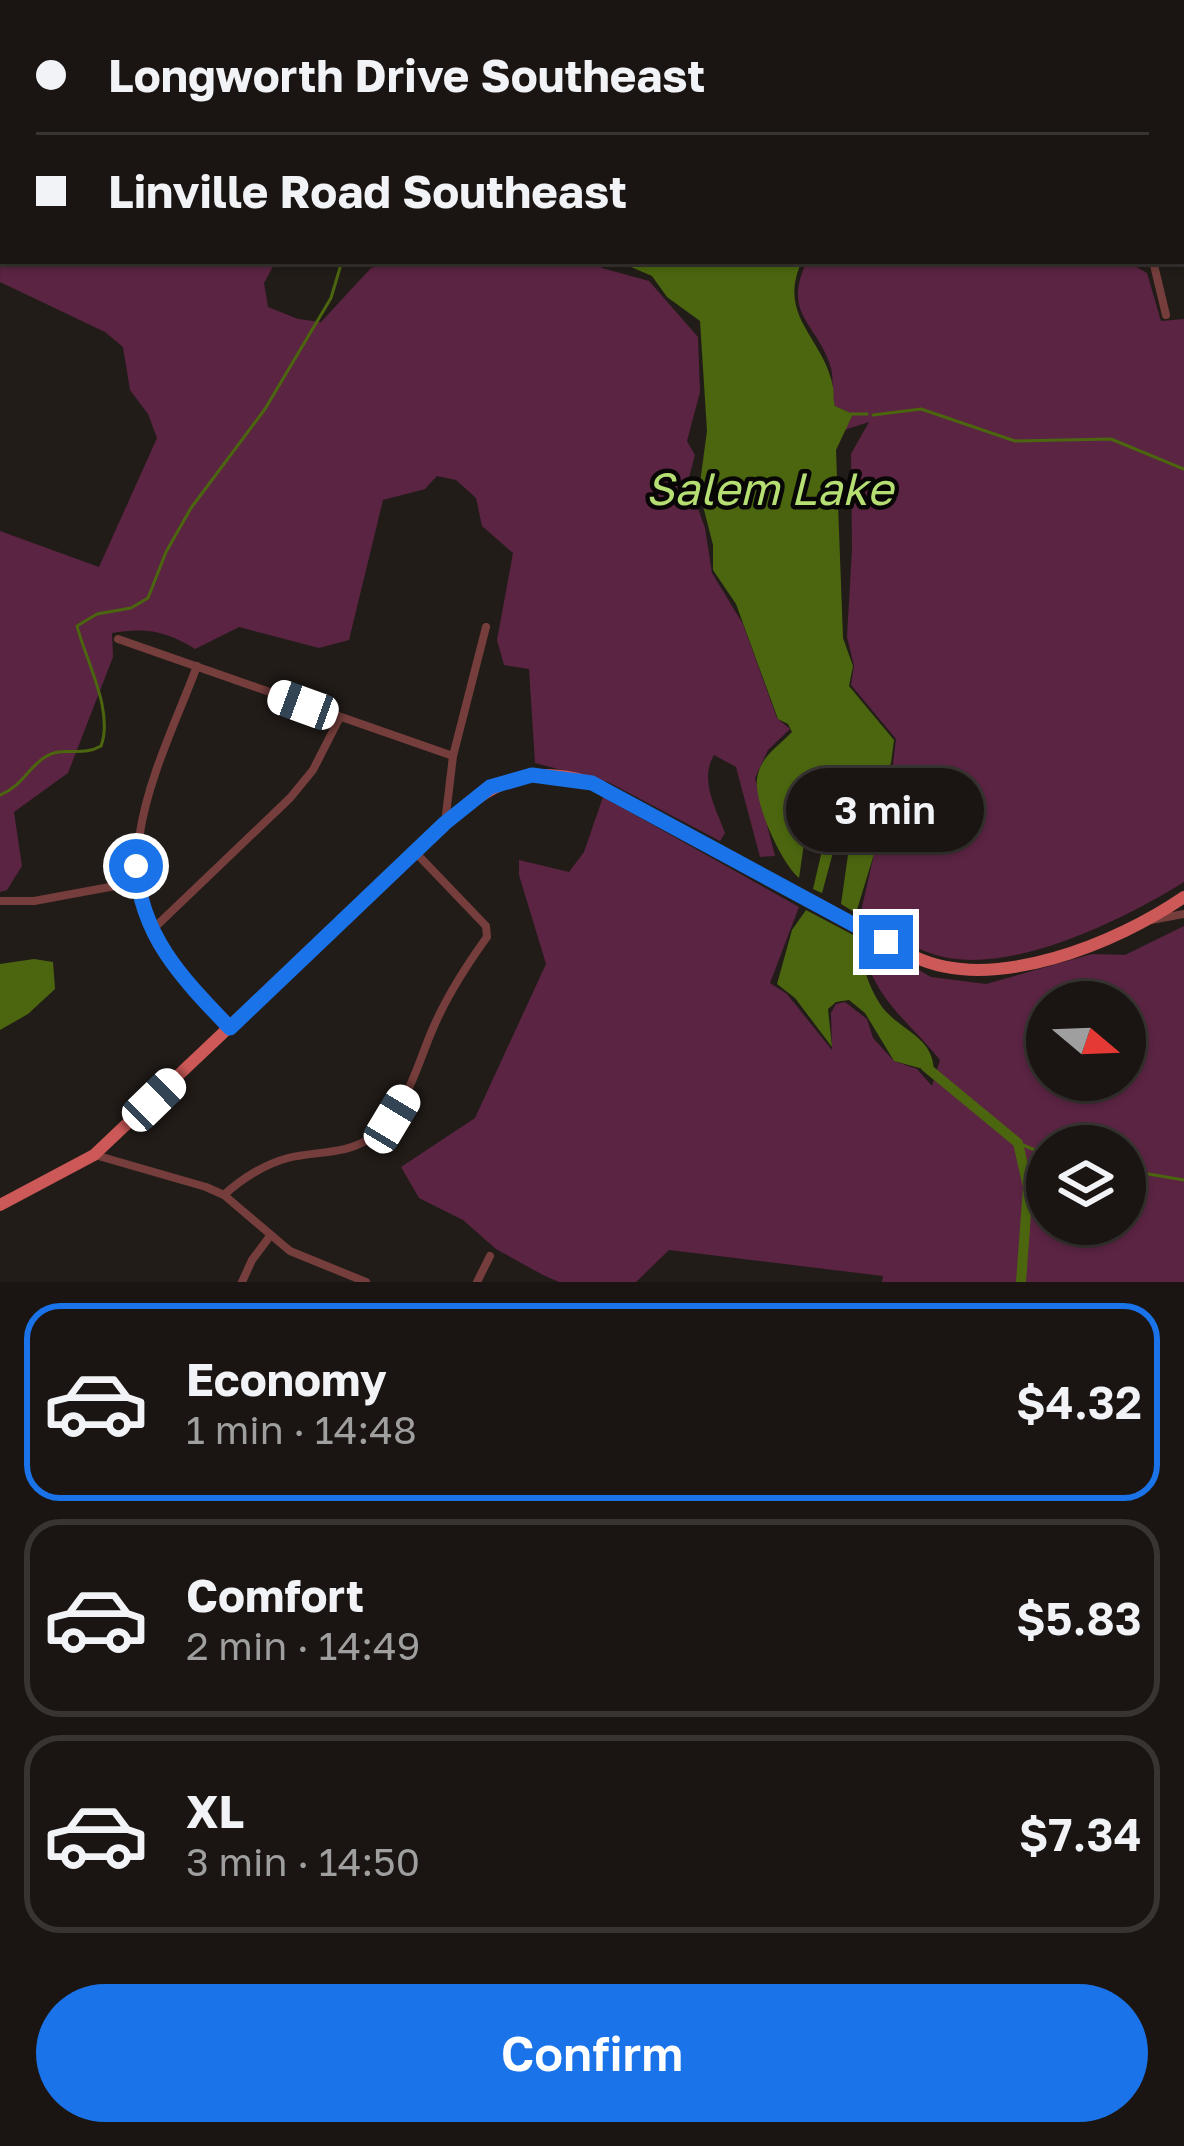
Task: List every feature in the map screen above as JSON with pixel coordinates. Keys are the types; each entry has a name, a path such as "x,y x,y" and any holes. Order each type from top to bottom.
{"main road":[{"path":"0,1205 94,1155 445,823 490,787 508,780 543,775 578,778 901,950 955,971 1016,966 1144,922 1184,897"}],"street":[{"path":"1155,264 1166,315"},
{"path":"445,823 453,756 486,628"},
{"path":"118,639 453,756"},
{"path":"197,666 140,823 137,882 151,931 166,959 230,1028"},
{"path":"151,931 290,798 313,770 339,718"},
{"path":"224,1195 243,1179 288,1157 342,1150 366,1141 392,1119 408,1093 451,990 487,937 486,926 416,852"},
{"path":"0,901 34,901 137,882"},
{"path":"1144,922 1184,914"},
{"path":"94,1155 206,1186 224,1195 290,1251 366,1282"},
{"path":"242,1282 270,1236"},
{"path":"477,1282 490,1256"}],"shaded area":[{"path":"0,264 274,264 264,283 268,307 321,322 371,268 386,264 597,264 649,281 698,337 700,392 687,441 695,455 688,481 705,528 712,573 743,624 777,718 790,729 768,750 755,778 775,856 760,857 736,767 714,755 708,774 725,833 720,841 608,782 535,763 529,669 504,665 497,640 513,553 482,526 476,498 456,480 437,476 425,489 383,500 349,640 319,648 239,627 195,649 155,632 112,633 113,657 68,773 14,812 22,866 7,890 0,892 0,531 99,567 157,438 148,414 130,390 123,347 105,332 0,282"},
{"path":"806,264 1131,264 1147,273 1161,321 1184,319 1184,882 1098,928 1030,952 997,958 965,960 926,952 860,916 874,854 875,795 893,764 896,739 851,685 854,666 847,637 851,454 869,422 844,430 853,414 835,406 831,368 800,307 800,280"},
{"path":"603,797 799,907 770,983 787,994 832,1050 831,1013 836,1004 845,1002 867,1019 873,1038 894,1061 917,1069 932,1086 940,1060 881,991 866,958 864,939 931,977 986,984 1092,954 1125,955 1184,926 1184,1282 882,1282 883,1276 669,1250 636,1282 559,1282 496,1249 463,1220 419,1198 401,1167 475,1118 546,964 519,875 519,860 569,872 584,852"}],"water":[{"name":"Salem Lake","path":"624,264 801,264 795,280 798,312 828,370 835,406 853,414 836,450 843,638 853,666 849,686 894,740 891,763 874,795 874,854 856,913 841,904 849,848 835,845 822,893 813,889 825,838 815,832 813,818 808,816 799,878 764,817 757,779 762,764 792,732 778,719 736,604 713,570 713,545 699,490 707,431 700,321 667,297 652,276"},
{"path":"806,910 859,938 876,997 887,1013 922,1041 934,1072 894,1061 865,1013 849,1000 828,1009 832,1047 795,998 777,984 792,930"},
{"path":"34,959 53,962 55,989 28,1014 0,1030 0,964"}],"waterway":[{"path":"0,795 52,754 101,746 104,717 77,626 97,614 131,608 148,598 191,508 265,409 331,298 341,264"},
{"path":"873,415 921,409 1015,441 1111,439 1184,469"},
{"path":"851,414 867,414"},
{"path":"926,1067 1018,1143 1028,1187 1021,1282"},
{"path":"1018,1143 1026,1146"},
{"path":"1146,1174 1184,1180"}],"route":[{"path":"136,866 144,912 166,959 230,1028 445,823 490,787 532,775 592,783 886,942"}]}
